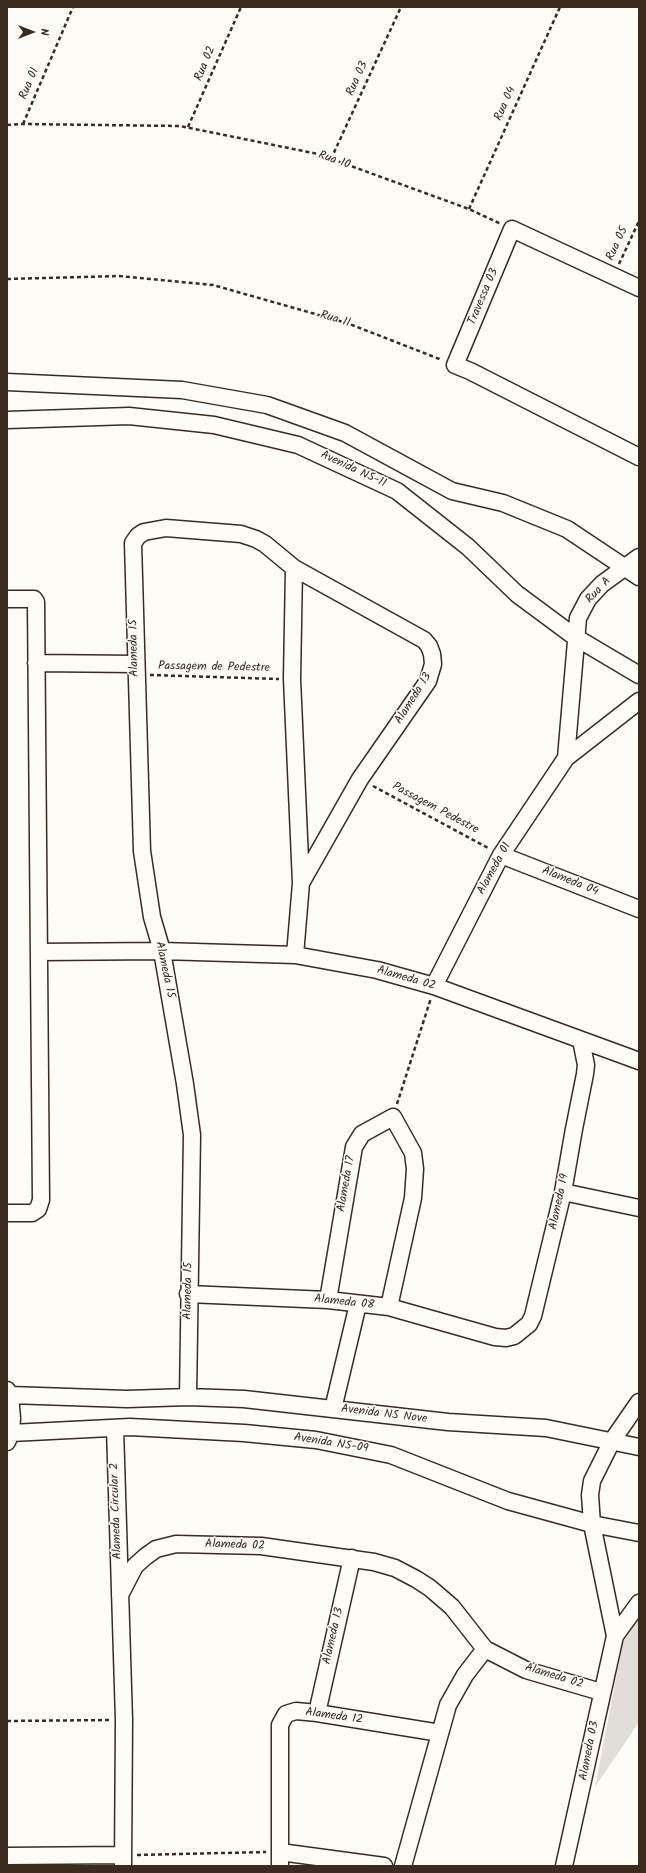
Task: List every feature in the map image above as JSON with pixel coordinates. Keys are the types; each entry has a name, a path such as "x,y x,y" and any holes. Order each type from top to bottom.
{"street":[{"path":"512,229 639,288"},
{"name":"Travessa 03","path":"455,365 512,229"},
{"path":"455,365 470,371 639,457"},
{"path":"7,382 182,390 267,405 345,433 452,491 503,503 567,529 639,577"},
{"name":"Avenida NS-11","path":"7,420 130,416 214,425 298,445 397,491 468,547 517,594 575,637 639,675"},
{"name":"Alameda 13","path":"134,543 138,536 144,532 166,528 241,534 265,544 294,568 424,640 432,654 433,664 428,681 360,779 301,883"},
{"name":"Alameda 15","path":"134,543 136,670 142,851 152,917 162,951 185,1084 192,1135 188,1294 188,1397"},
{"name":"Rua A","path":"566,758 575,637 578,618 588,599 602,584 639,557"},
{"name":"Alameda 13","path":"294,568 292,679 301,883 295,955"},
{"path":"7,599 35,600 41,1200 38,1208 32,1212 7,1213"},
{"path":"36,663 136,670"},
{"path":"566,758 639,701"},
{"name":"Alameda 01","path":"434,986 501,854 566,758"},
{"name":"Alameda 04","path":"501,854 639,909"},
{"name":"Alameda 02","path":"39,952 162,951 295,955 377,970 434,986 639,1061"},
{"name":"Alameda 19","path":"495,1337 506,1338 514,1336 529,1324 533,1316 563,1192 585,1074 586,1065 581,1040"},
{"path":"389,1307 413,1198 415,1169 413,1153 393,1117"},
{"name":"Alameda 17","path":"328,1300 354,1147 362,1134 393,1117"},
{"path":"563,1192 639,1208"},
{"name":"Alameda 08","path":"188,1294 328,1300 389,1307 495,1337"},
{"path":"333,1409 358,1304"},
{"path":"8,1393 12,1418 9,1437"},
{"name":"Avenida NS Nove","path":"8,1393 127,1399 188,1397 244,1399 448,1422 546,1428 639,1447"},
{"path":"615,1636 592,1524 590,1495 592,1481 612,1441 639,1402"},
{"name":"Avenida NS-09","path":"9,1437 115,1428 188,1429 316,1440 391,1455 508,1501 592,1524 639,1533"},
{"name":"Alameda Circular 2","path":"115,1428 120,1595"},
{"name":"Alameda 02","path":"123,1861 124,1720 120,1595 135,1566 156,1549 176,1544 261,1546 352,1558 395,1568 425,1585 452,1607 485,1649 526,1670 601,1692"},
{"name":"Alameda 13","path":"317,1713 352,1558"},
{"path":"615,1636 639,1603"},
{"name":"Alameda 03","path":"564,1866 585,1778 601,1692 615,1636"},
{"path":"403,1866 448,1705 454,1691 485,1649"},
{"name":"Alameda 12","path":"280,1859 280,1725 286,1714 296,1711 317,1713 440,1733"},
{"path":"7,1856 123,1861"},
{"path":"280,1859 384,1866"}],"path":[{"name":"Rua 01","path":"23,124 73,7"},
{"name":"Rua 02","path":"188,127 241,7"},
{"name":"Rua 03","path":"331,159 401,7"},
{"name":"Rua 04","path":"469,209 560,7"},
{"name":"Rua 10","path":"7,125 188,127 318,154 469,209 512,229"},
{"name":"Rua 05","path":"613,275 639,221"},
{"name":"Rua 11","path":"7,279 119,276 213,285 347,323 455,365"},
{"name":"Passagem de Pedestre","path":"136,670 292,679"},
{"name":"Passagem Pedestre","path":"360,779 501,854"},
{"path":"393,1117 434,986"},
{"path":"7,1721 124,1720"},
{"path":"123,1861 280,1859"}],"shaded area":[{"path":"639,1618 639,1722 595,1787 623,1642"}]}
